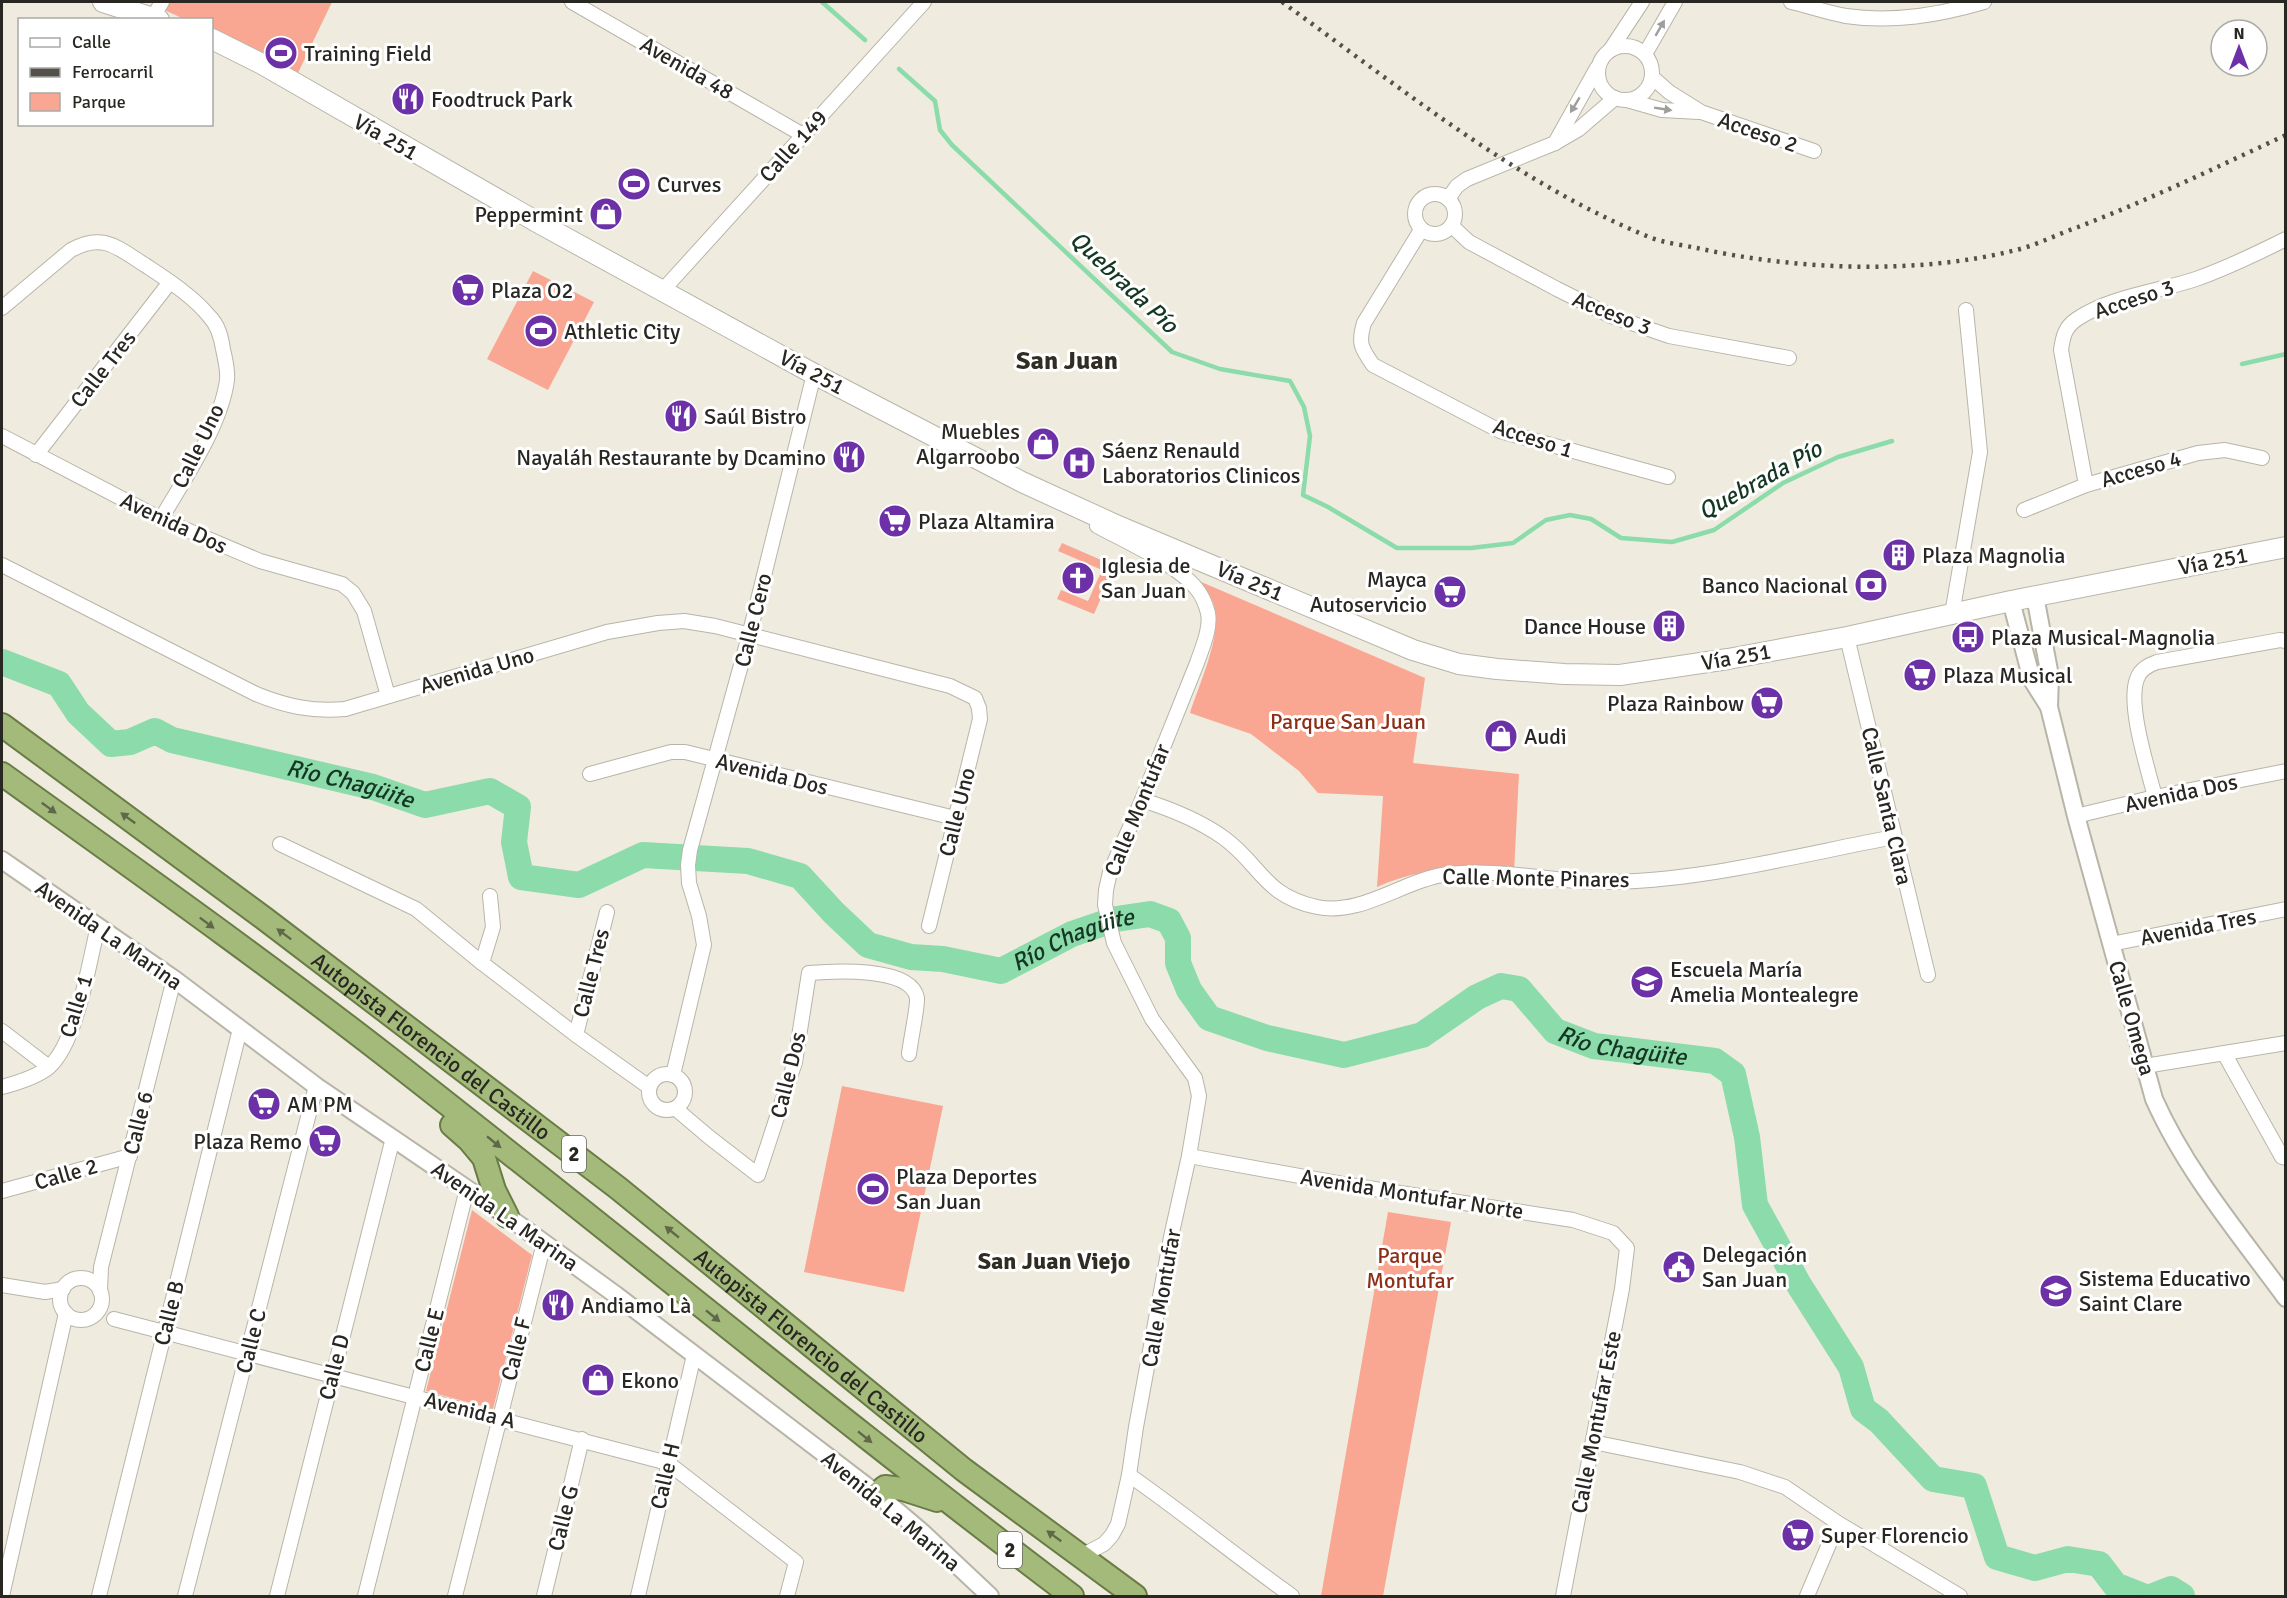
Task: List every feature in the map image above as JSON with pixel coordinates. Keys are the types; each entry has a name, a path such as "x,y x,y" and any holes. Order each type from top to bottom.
{"highway":[{"name":"Autopista Florencio del Castillo","path":"2,725 265,919 618,1188 964,1470 1135,1596"},
{"name":"Autopista Florencio del Castillo","path":"2,774 383,1053 948,1503 1072,1596"},
{"path":"383,1053 416,1094 469,1140 484,1158 494,1190 507,1216"},
{"path":"877,1494 885,1487 948,1503"}],"main road":[{"path":"104,2 158,13"},
{"name":"Vía 251","path":"213,40 262,64 436,166 814,374 1022,482 1118,526 1413,650 1459,664 1564,674 1620,675 1728,659 1847,637 2035,596 2286,547"}],"street":[{"name":"Avenida 48","path":"572,2 803,135"},
{"name":"Calle 149","path":"663,290 924,2"},
{"path":"1555,143 1602,57 1611,49 1642,2"},
{"path":"1645,54 1675,2"},
{"path":"1791,2 1844,16 1888,20 1946,13 1984,2"},
{"path":"1448,199 1456,186 1467,179 1555,143 1579,129 1620,99 1638,97 1647,88 1652,77 1651,65 1645,54 1635,47 1623,45 1611,49"},
{"path":"1598,68 1598,81 1605,91 1620,99"},
{"name":"Acceso 2","path":"1652,77 1669,92 1701,112 1814,151"},
{"name":"Acceso 2","path":"1620,99 1662,110 1701,112"},
{"path":"1431,194 1440,194 1454,207 1455,216 1452,226 1446,232 1437,235 1420,230 1415,222 1416,204 1431,194"},
{"name":"Acceso 3","path":"1452,226 1469,242 1611,316 1669,336 1790,358"},
{"name":"Acceso 1","path":"1420,230 1364,323 1360,338 1363,351 1373,365 1500,431 1668,477"},
{"name":"Acceso 3","path":"2086,485 2061,350 2064,332 2075,320 2101,306 2196,279 2245,260 2286,239"},
{"path":"2,308 71,250 84,243 105,242 170,282"},
{"name":"Calle Uno","path":"161,519 212,427 227,381 220,332 209,316 170,282"},
{"name":"Calle Tres","path":"36,455 170,282"},
{"path":"1952,614 1980,452 1966,310"},
{"name":"Calle Cero","path":"673,1075 704,945 699,916 689,883 690,849 749,636 814,374"},
{"name":"Avenida Dos","path":"2,436 161,519 260,561 342,584 353,592 364,611 388,696"},
{"name":"Acceso 4","path":"2024,510 2086,485 2198,453 2225,450 2262,458"},
{"name":"Calle Montufar","path":"1022,482 1174,569 1196,588 1208,615 1203,646 1142,800 1110,872 1105,905 1109,928 1124,965 1152,1019 1195,1078 1199,1095 1136,1427 1130,1476 1118,1524 1104,1544 1081,1556"},
{"name":"Avenida Uno","path":"2,565 278,703 307,710 328,711 354,707 607,632 636,626 684,621 715,626 950,686 975,698"},
{"name":"Calle Omega","path":"2035,596 2050,676 2049,707 2076,816 2154,1099 2179,1146 2223,1212 2286,1298"},
{"name":"Calle Omega","path":"2011,601 2032,680 2049,707"},
{"name":"Calle Santa Clara","path":"1847,637 1928,975"},
{"path":"2155,797 2139,734 2134,689 2137,676 2146,667 2157,662 2280,640 2286,641"},
{"name":"Calle Uno","path":"929,926 978,733 979,708 975,698"},
{"name":"Avenida Dos","path":"590,774 671,752 696,754 716,761 955,818"},
{"name":"Avenida Dos","path":"2076,816 2155,797 2286,771"},
{"name":"Calle Monte Pinares","path":"1142,800 1172,809 1201,824 1225,839 1267,883 1283,895 1319,908 1363,904 1425,879 1447,874 1482,873 1597,882 1678,877 1894,837"},
{"path":"280,844 416,909 576,1035 650,1087"},
{"name":"Avenida La Marina","path":"2,860 174,979 316,1086 507,1216 694,1355 877,1494 923,1533 986,1595"},
{"path":"482,963 493,927 490,896"},
{"name":"Avenida Tres","path":"2111,944 2286,909"},
{"name":"Calle Tres","path":"576,1035 607,912"},
{"name":"Calle 1","path":"2,1087 28,1078 49,1067 68,1037 77,1013 98,926"},
{"name":"Calle Dos","path":"676,1108 723,1149 758,1175 795,1062 809,972 844,970 902,980 912,989 917,998 909,1054"},
{"name":"Calle 6","path":"100,1291 101,1267 174,979"},
{"name":"Calle B","path":"99,1596 240,1029"},
{"path":"2,1031 49,1067"},
{"path":"2145,1066 2286,1043"},
{"path":"2224,1053 2282,1156 2286,1158"},
{"path":"664,1074 673,1075 682,1081 686,1091 683,1101 676,1108 662,1110 655,1106 649,1094 650,1087 655,1078 664,1074"},
{"name":"Calle C","path":"185,1596 316,1086"},
{"name":"Calle D","path":"277,1596 393,1138"},
{"name":"Calle 2","path":"2,1191 129,1156"},
{"name":"Avenida Montufar Norte","path":"1189,1156 1349,1185 1573,1220 1613,1233 1627,1248"},
{"name":"Calle E","path":"365,1596 467,1189"},
{"name":"Calle F","path":"455,1596 544,1243"},
{"name":"Calle Montufar Este","path":"1563,1596 1612,1330 1622,1289 1627,1248"},
{"path":"2,1285 45,1292 63,1289 72,1281 85,1279 101,1267"},
{"path":"45,1292 68,1313 83,1320 95,1315 101,1304 100,1291 96,1285 85,1279"},
{"path":"2,1596 68,1313 63,1289"},
{"name":"Avenida A","path":"114,1319 499,1417 668,1463 796,1562 787,1596"},
{"name":"Calle H","path":"638,1596 694,1355"},
{"name":"Calle G","path":"544,1596 582,1439"},
{"path":"1593,1442 1740,1472 1785,1487 1943,1592 1960,1596"},
{"path":"1130,1476 1167,1501 1241,1560 1292,1596"},
{"path":"1807,1596 1838,1523"}],"green space":[{"name":"Training Field","path":"162,2 332,2 298,73 213,33 213,18 182,18 160,8"},
{"name":"Athletic City","path":"533,271 594,302 548,390 487,359"},
{"path":"1062,543 1115,566 1094,614 1057,599 1061,590 1088,601 1102,570 1058,551"},
{"name":"Parque San Juan","path":"1199,581 1425,678 1413,763 1519,774 1514,872 1478,869 1444,870 1411,875 1377,887 1383,796 1318,793 1299,771 1251,734 1190,713 1209,659 1216,617 1210,596"},
{"name":"Plaza Deportes San Juan","path":"842,1086 943,1106 904,1292 804,1272"},
{"path":"472,1210 532,1255 493,1409 426,1391"},
{"name":"Parque Montufar","path":"1388,1212 1451,1222 1383,1596 1321,1596"}],"waterway":[{"name":"Quebrada Pío","path":"822,2 865,40"},
{"name":"Quebrada Pío","path":"899,69 935,101 940,130 952,145 1172,352 1220,369 1290,381 1304,407 1310,436 1303,495 1328,507 1397,548 1471,548 1513,543 1546,520 1570,515 1591,519 1621,538 1672,542 1714,530 1783,483 1838,457 1892,441"},
{"name":"Quebrada Pío","path":"2242,364 2286,354"},
{"name":"Río Chagüite","path":"2,662 59,684 78,713 111,744 130,742 155,731 172,740 373,787 425,805 490,791 518,807 514,842 521,877 579,885 643,855 748,861 800,876 868,945 911,957 943,959 1001,971 1072,934 1116,919 1150,914 1169,921 1178,938 1178,963 1189,990 1209,1018 1267,1038 1344,1055 1422,1035 1477,997 1501,986 1519,989 1555,1031 1594,1046 1715,1061 1733,1074 1747,1137 1755,1205 1799,1285 1851,1367 1863,1409 1879,1421 1933,1479 1974,1486 1997,1557 2035,1568 2068,1559 2099,1564 2115,1585 2143,1596"},
{"name":"Río Chagüite","path":"2153,1596 2171,1589 2182,1596"}],"railway":[{"path":"1282,2 1414,99 1505,161 1600,215 1661,241 1775,261 1857,267 1898,266 1978,258 2016,250 2131,206 2286,135"}],"place":[{"name":"Training Field","path":"281,53"},
{"name":"Foodtruck Park","path":"408,99"},
{"name":"Curves","path":"634,184"},
{"name":"Peppermint","path":"606,214"},
{"name":"Plaza O2","path":"468,290"},
{"name":"Athletic City","path":"541,331"},
{"name":"Saúl Bistro","path":"681,416"},
{"name":"Muebles Algarroobo","path":"1043,444"},
{"name":"Nayaláh Restaurante by Dcamino","path":"849,457"},
{"name":"Sáenz Renauld Laboratorios Clinicos","path":"1079,463"},
{"name":"Plaza Altamira","path":"895,521"},
{"name":"Plaza Magnolia","path":"1899,555"},
{"name":"Iglesia de San Juan","path":"1078,578"},
{"name":"Banco Nacional","path":"1871,585"},
{"name":"Mayca Autoservicio","path":"1450,592"},
{"name":"Dance House","path":"1669,626"},
{"name":"Plaza Musical-Magnolia","path":"1968,637"},
{"name":"Plaza Musical","path":"1920,675"},
{"name":"Plaza Rainbow","path":"1767,703"},
{"name":"Audi","path":"1501,736"},
{"name":"Escuela María Amelia Montealegre","path":"1647,982"},
{"name":"AM PM","path":"264,1104"},
{"name":"Plaza Remo","path":"325,1141"},
{"name":"Plaza Deportes San Juan","path":"873,1189"},
{"name":"Delegación San Juan","path":"1679,1267"},
{"name":"Sistema Educativo Saint Clare","path":"2056,1291"},
{"name":"Andiamo Là","path":"558,1305"},
{"name":"Ekono","path":"598,1380"},
{"name":"Super Florencio","path":"1798,1535"}],"district":[{"name":"San Juan","path":"1067,361"},
{"name":"San Juan Viejo","path":"1054,1261"}]}
